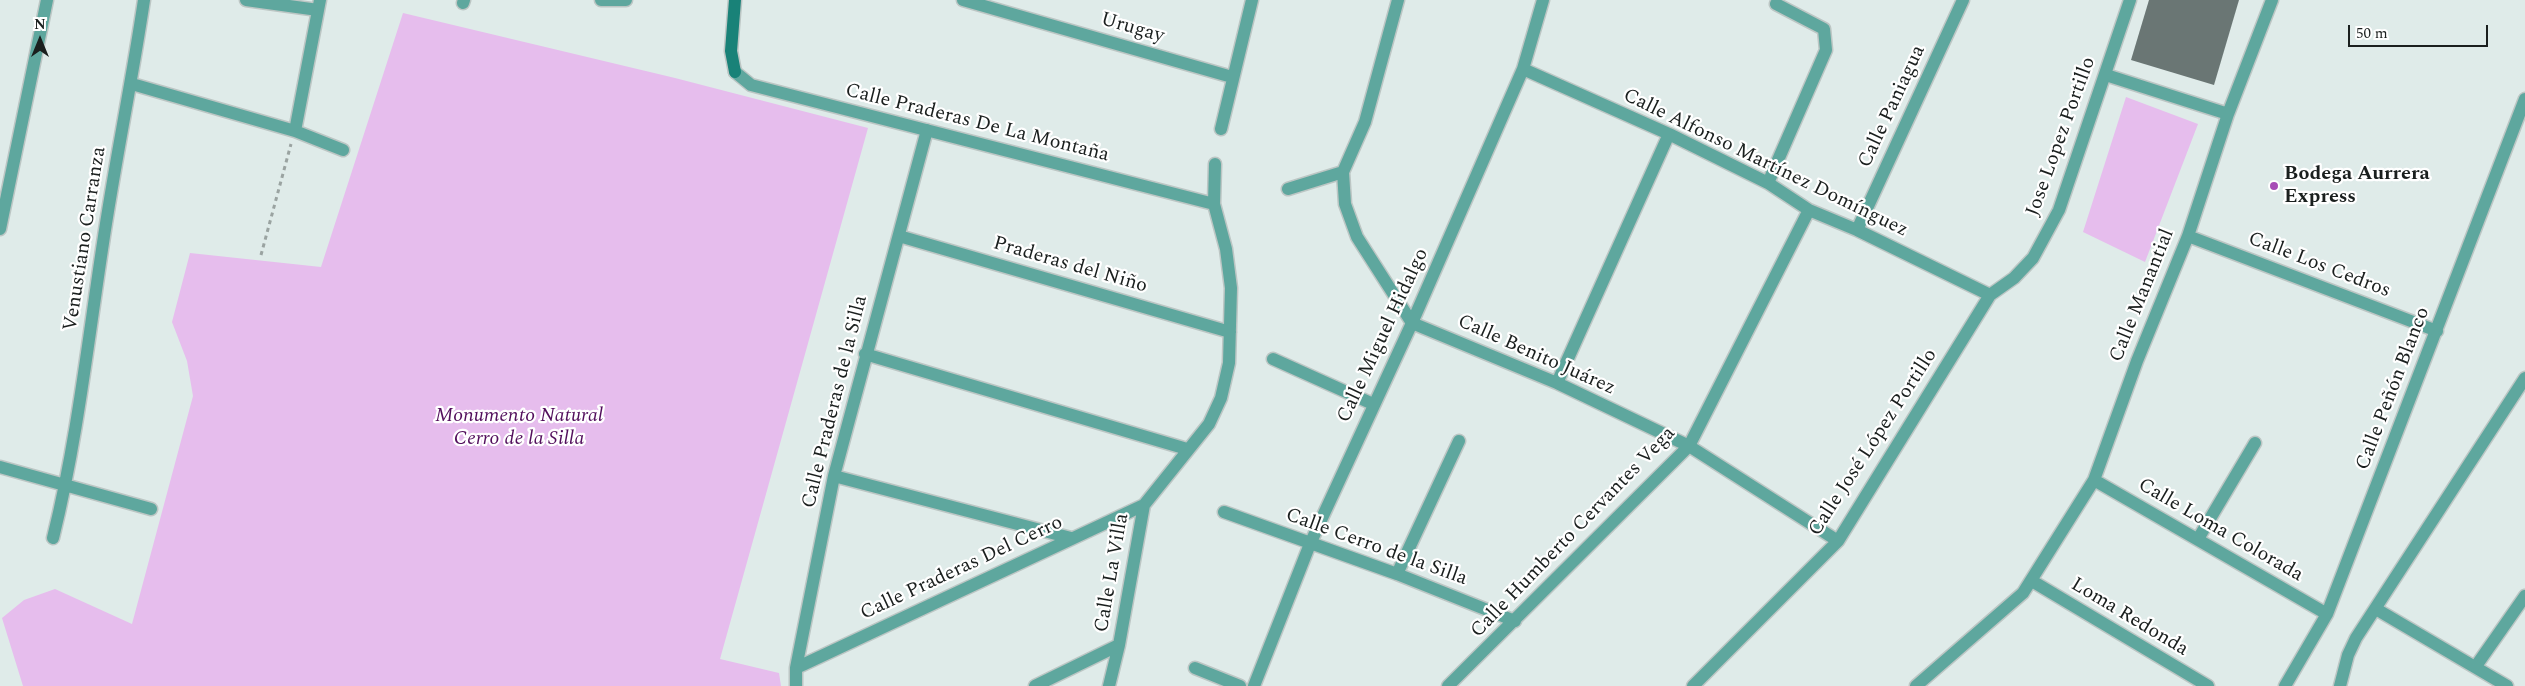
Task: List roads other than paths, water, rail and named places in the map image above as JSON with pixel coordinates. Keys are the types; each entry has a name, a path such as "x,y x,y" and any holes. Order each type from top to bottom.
{"street":[{"path":"0,229 47,0"},
{"name":"Venustiano Carranza","path":"53,538 66,485 103,240 132,84 144,0"},
{"path":"246,0 319,5 295,131"},
{"path":"601,0 626,0"},
{"name":"Calle Praderas De La Montaña","path":"735,0 731,51 735,72 751,86 1214,204"},
{"name":"Urugay","path":"963,0 1232,77"},
{"path":"1221,129 1252,0"},
{"path":"1398,0 1365,122 1343,172 1345,204 1357,237 1412,323"},
{"name":"Calle Miguel Hidalgo","path":"1254,686 1310,544 1412,323 1523,69 1543,0"},
{"name":"Calle Paniagua","path":"1857,230 1963,0"},
{"name":"Jose Lopez Portillo","path":"1990,295 2014,278 2033,258 2059,210 2130,0"},
{"name":"Calle Manantial","path":"1916,686 2023,593 2094,480 2137,361 2188,236 2228,114 2272,0"},
{"path":"1768,183 1826,50 1824,29 1776,4"},
{"name":"Calle Alfonso Martínez Domínguez","path":"1523,69 1669,134 1768,183 1809,210 1857,230 1990,295"},
{"path":"2106,75 2228,114"},
{"path":"132,84 295,131 343,150"},
{"name":"Calle Peñón Blanco","path":"2285,686 2327,614 2525,99"},
{"name":"Calle Praderas de la Silla","path":"796,686 796,668 834,476 865,354 927,130"},
{"path":"1557,383 1669,134"},
{"name":"Calle La Villa","path":"1110,686 1144,504 1209,424 1221,398 1229,363 1230,278 1226,249 1214,204 1215,164"},
{"path":"1288,189 1343,172"},
{"name":"Calle Humberto Cervantes Vega","path":"1448,686 1689,446 1809,210"},
{"name":"Praderas del Niño","path":"899,236 1230,332"},
{"name":"Calle Los Cedros","path":"2188,236 2437,331"},
{"name":"Calle José López Portillo","path":"1693,686 1838,541 1990,295"},
{"name":"Calle Benito Juárez","path":"1412,323 1557,383 1689,446 1838,541"},
{"path":"865,354 1187,449"},
{"path":"1273,359 1373,404"},
{"path":"2340,686 2352,646 2525,378"},
{"path":"1397,574 1459,441"},
{"path":"2198,539 2255,443"},
{"path":"0,468 151,510"},
{"path":"834,476 1071,538"},
{"name":"Calle Loma Colorada","path":"2094,480 2327,614"},
{"name":"Calle Praderas Del Cerro","path":"796,668 1144,504"},
{"name":"Calle Cerro de la Silla","path":"1224,512 1397,574 1515,621"},
{"name":"Loma Redonda","path":"2032,581 2208,686"},
{"path":"2476,666 2525,596"},
{"path":"2376,609 2476,666 2507,686"},
{"path":"1035,686 1119,645"},
{"path":"1195,668 1240,686"}],"place":[{"name":"Bodega Aurrera Express","path":"2274,186"}],"park label":[{"name":"Monumento Natural Cerro de la Silla","path":"519,428"}]}
